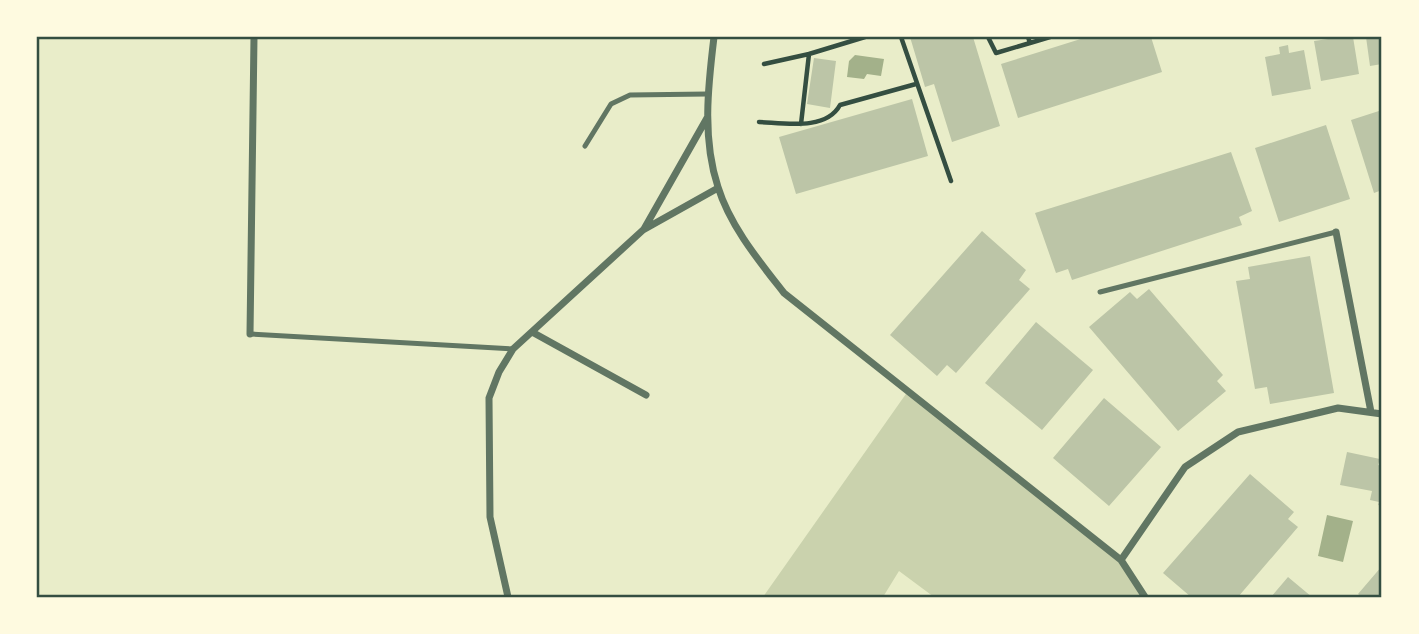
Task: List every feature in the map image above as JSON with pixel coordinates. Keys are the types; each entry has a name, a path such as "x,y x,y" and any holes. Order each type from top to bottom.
{"street":[{"path":"250,334 254,37"},
{"path":"714,37 707,94 712,158 718,188 751,249 784,293 1121,560 1145,597"},
{"path":"643,230 708,116"},
{"path":"508,597 490,517 489,398 499,372 513,349 643,230 718,188"},
{"path":"1336,232 1371,412"},
{"path":"532,332 646,395"},
{"path":"1121,560 1185,467 1238,432 1338,408 1382,414"}],"lane":[{"path":"585,146 611,104 631,95 707,94"},
{"path":"1100,292 1336,232"},
{"path":"250,334 513,349"}],"path":[{"path":"764,64 864,37"},
{"path":"901,37 951,181"},
{"path":"989,37 996,53 1050,37"},
{"path":"1028,37 1030,43"},
{"path":"801,124 809,54"},
{"path":"759,122 801,124 825,119 835,114 840,105 916,84"}],"shaded area":[{"path":"855,55 884,59 881,76 867,74 864,79 847,77 849,61"},
{"path":"908,391 1121,560 1144,597 934,597 899,571 883,597 763,597"},
{"path":"1327,515 1353,521 1343,562 1318,556"}],"building":[{"path":"910,37 973,37 1000,126 952,142 934,84 925,87"},
{"path":"1087,37 1151,37 1162,72 1018,118 1001,64"},
{"path":"1328,37 1353,37 1359,74 1321,81 1314,41"},
{"path":"1366,37 1382,37 1382,64 1370,66"},
{"path":"1288,45 1289,53 1304,50 1311,89 1272,96 1265,57 1280,54 1279,47"},
{"path":"814,58 836,61 830,108 807,104"},
{"path":"912,99 928,156 796,194 779,137"},
{"path":"1382,110 1382,190 1374,193 1351,120"},
{"path":"1326,125 1350,199 1279,222 1255,148"},
{"path":"1231,152 1252,211 1239,217 1242,225 1072,280 1068,269 1056,273 1035,213"},
{"path":"982,231 1026,270 1019,280 1030,289 956,373 947,365 937,376 890,335"},
{"path":"1310,256 1334,393 1270,404 1267,387 1255,389 1236,281 1250,279 1248,267"},
{"path":"1149,289 1223,375 1217,381 1226,391 1178,431 1089,327 1130,292 1137,299"},
{"path":"1036,322 1093,370 1042,430 985,383"},
{"path":"1104,398 1161,447 1109,506 1053,458"},
{"path":"1347,452 1380,459 1378,465 1382,466 1382,506 1378,505 1379,502 1370,500 1372,491 1340,485"},
{"path":"1250,474 1294,512 1288,519 1298,527 1238,597 1191,597 1163,573"},
{"path":"1382,566 1382,597 1362,597 1358,594"},
{"path":"1288,577 1312,597 1271,597"}]}
